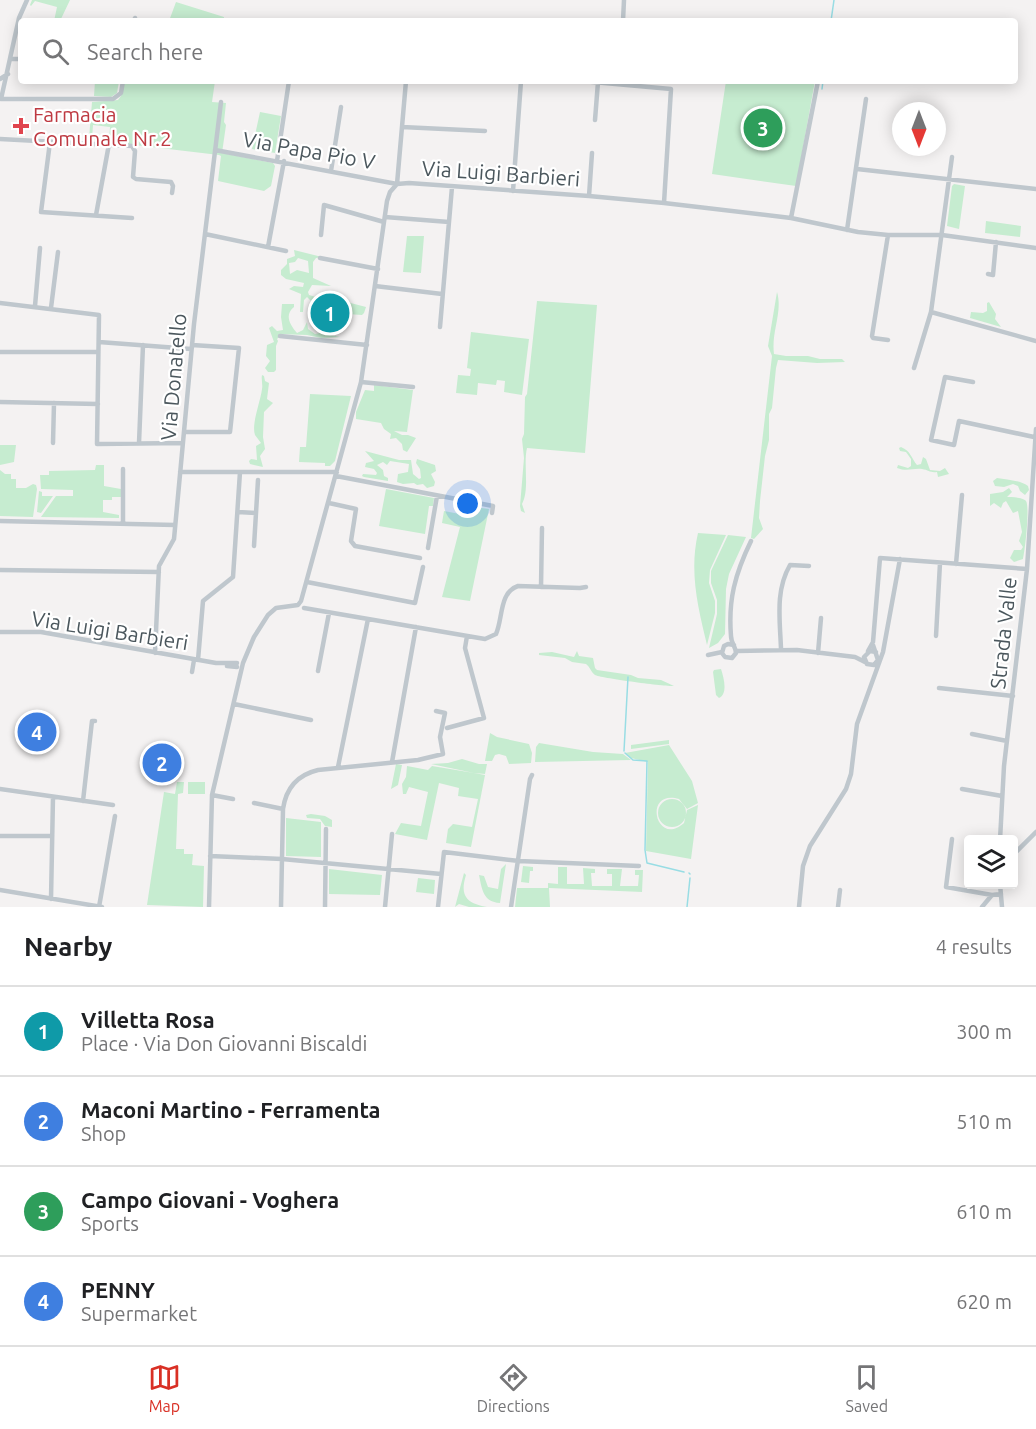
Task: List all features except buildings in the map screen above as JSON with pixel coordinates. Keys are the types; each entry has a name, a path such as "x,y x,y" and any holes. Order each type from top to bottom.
{"street":[{"path":"19,18 27,0"},
{"path":"623,18 624,0"},
{"path":"18,23 1,100 113,99 121,93 122,84"},
{"path":"10,59 18,59"},
{"path":"0,79 8,74"},
{"path":"0,86 6,82"},
{"path":"278,160 289,84"},
{"path":"397,184 406,84"},
{"path":"513,191 521,84"},
{"path":"595,120 598,84"},
{"path":"628,84 671,89 664,203"},
{"path":"791,218 817,84"},
{"path":"847,230 866,99"},
{"name":"Via Donatello","path":"155,653 159,566 174,539 192,347 221,102"},
{"path":"331,171 341,107"},
{"path":"402,127 485,131"},
{"path":"0,139 132,146 135,148 133,177 171,182 172,193"},
{"path":"0,145 10,140"},
{"path":"50,142 41,212 132,218"},
{"path":"96,215 109,144"},
{"name":"Via Papa Pio V","path":"215,150 284,161 397,184"},
{"path":"589,195 592,153"},
{"path":"914,368 931,312 952,158"},
{"path":"268,247 284,161"},
{"path":"856,169 1036,189"},
{"name":"Via Luigi Barbieri","path":"301,601 362,382 384,219 390,192 397,184 589,195 791,218 847,230 888,235 942,235 1036,248"},
{"path":"440,327 452,187"},
{"path":"321,236 324,206 384,219 449,222"},
{"path":"205,234 286,251"},
{"path":"888,235 872,336 888,340"},
{"path":"988,274 993,275 996,242"},
{"path":"35,306 40,248"},
{"path":"51,308 58,252"},
{"path":"320,258 378,269"},
{"path":"375,286 442,294"},
{"path":"0,303 99,315 97,444 183,442"},
{"path":"931,312 1036,340"},
{"path":"280,336 367,345"},
{"path":"99,342 239,348 230,432 184,432"},
{"path":"139,443 143,345"},
{"path":"0,352 98,352"},
{"path":"973,382 945,376 931,440 954,445 959,421 1034,437"},
{"path":"362,382 412,387"},
{"path":"0,402 98,404"},
{"path":"53,444 54,403"},
{"name":"Strada Valle","path":"1000,835 1007,741 1027,569 1036,429"},
{"path":"123,469 123,524"},
{"path":"180,472 337,474 493,506 492,513"},
{"path":"192,672 196,660 203,601 233,577 240,472"},
{"path":"254,546 258,480"},
{"path":"956,564 962,495"},
{"path":"428,548 437,496"},
{"path":"329,503 356,509 358,512 351,541 355,546 420,558"},
{"path":"237,515 256,513"},
{"path":"0,521 175,525"},
{"path":"541,587 542,528"},
{"path":"737,651 731,634 735,579 751,541"},
{"path":"877,660 873,640 880,558 1027,569"},
{"path":"799,907 803,866 810,846 846,789 851,774 857,724 875,673 877,660 887,638 900,559"},
{"path":"936,636 940,563"},
{"path":"781,649 780,596 783,578 790,565 809,566"},
{"path":"307,582 415,603 423,567"},
{"path":"0,570 159,572"},
{"path":"209,907 212,795 241,678 239,665 268,615 276,608 294,606 485,639 493,637 498,630 509,591 518,586 586,587"},
{"path":"294,606 301,601 304,608"},
{"path":"318,671 329,613"},
{"path":"818,652 821,618"},
{"path":"338,767 368,619"},
{"path":"392,762 416,627"},
{"name":"Via Luigi Barbieri","path":"0,632 40,632 196,660 239,665"},
{"path":"722,652 731,634"},
{"path":"447,728 484,718 465,648 467,636"},
{"path":"865,662 864,657 873,640"},
{"path":"726,644 734,645"},
{"path":"737,651 781,649 851,656 865,662 877,660"},
{"path":"722,652 725,657 729,658 735,656 737,651"},
{"path":"708,655 722,652"},
{"path":"867,652 877,660"},
{"path":"851,656 867,652"},
{"path":"939,687 1013,696"},
{"path":"234,704 310,720"},
{"path":"281,907 283,809 286,795 297,780 310,772 338,767 418,760 443,754 440,736 445,713 436,711"},
{"path":"83,801 92,721 95,721"},
{"path":"972,734 1007,741"},
{"path":"512,907 532,775"},
{"path":"0,789 113,805"},
{"path":"962,789 1002,796"},
{"path":"212,795 233,799"},
{"path":"51,899 53,797"},
{"path":"254,803 283,809"},
{"path":"0,890 100,907 116,816"},
{"path":"325,907 326,829"},
{"path":"1018,850 1036,832"},
{"path":"384,907 392,834"},
{"path":"0,836 52,836"},
{"path":"952,840 946,887 1001,894"},
{"path":"438,907 444,852 519,861 639,866"},
{"path":"210,856 325,862 441,874"},
{"path":"1000,889 1002,907"},
{"path":"838,907 840,890"},
{"path":"982,907 992,894"}],"green space":[{"path":"32,0 70,0 61,18 55,18 57,7 35,1 30,5"},
{"path":"176,2 224,17 224,18 170,18"},
{"path":"95,84 118,84 117,93 111,97 94,96"},
{"path":"124,84 215,84 212,102 226,103 222,153 273,163 275,166 271,186 264,191 218,181 221,156 219,155 109,142 110,127 93,125 92,139 89,138 92,102 118,100"},
{"path":"726,84 814,84 796,186 712,174"},
{"path":"260,112 281,116 275,153 252,149"},
{"path":"954,184 965,186 959,229 947,226"},
{"path":"986,221 1021,226 1020,237 985,233"},
{"path":"407,236 424,236 421,273 403,272"},
{"path":"294,250 322,257 316,258 313,262 313,278 331,286 312,285 308,292 309,295 366,307 364,313 362,315 347,314 335,303 331,303 316,315 313,313 315,305 307,297 304,300 303,312 300,312 301,294 289,289 294,286 303,287 304,283 286,279 281,275 287,259 295,256","holes":["298,258 308,261 309,273 297,270 290,274 289,263 295,262"]},
{"path":"777,292 779,307 774,354 842,359 845,362 817,363 778,360 772,408 769,414 769,440 760,501 759,518 763,529 754,539 751,538 772,356 768,346"},
{"path":"537,301 597,305 585,453 527,448 526,491 522,504 525,513 521,511 520,506 524,458 522,439"},
{"path":"989,302 996,314 995,319 1001,327 970,318 971,312 987,311"},
{"path":"282,304 294,304 289,317 297,333 303,330 307,322 308,329 315,334 320,333 324,323 327,322 333,327 326,331 326,334 340,337 321,338 279,334 276,346 276,370 268,372 265,368 270,361 266,356 267,345 274,342 269,328 272,326 277,331 283,330"},
{"path":"471,332 529,339 522,395 504,392 505,381 497,380 496,385 478,383 477,395 456,393 458,375 470,376 471,369 467,368"},
{"path":"262,375 269,383 267,399 273,403 264,412 265,449 260,456 263,467 250,464 249,461 257,460 256,446 261,443 254,430 262,389"},
{"path":"374,385 413,390 407,432 394,431 416,438 407,452 403,450 402,444 396,438 390,439 391,434 384,429 381,423 356,419 356,412 365,390 374,391"},
{"path":"310,394 351,396 335,461 330,466 325,466 325,463 299,462 300,447 306,447"},
{"path":"0,445 16,445 14,462 0,465"},
{"path":"901,447 909,453 917,465 921,464 923,457 930,470 940,471 945,468 949,474 938,477 937,472 897,468 898,465 908,468 911,466 911,459 906,452 900,451"},
{"path":"365,451 399,460 411,460 413,474 419,479 421,478 420,469 416,463 417,459 435,465 436,471 431,474 435,482 434,486 427,488 423,484 397,482 398,474 408,472 409,464 390,461 387,465 383,462 377,465 383,470 388,481 362,476 377,473 374,469 365,467 366,463 374,461"},
{"path":"96,465 104,465 104,486 121,489 121,497 103,500 103,512 119,515 119,518 41,517 56,496 73,496 73,490 41,489 40,475 49,475 49,471 95,470"},
{"path":"0,470 5,474 11,474 11,479 16,479 16,488 36,485 33,517 0,516"},
{"path":"997,478 1021,482 1028,486 1029,490 1025,495 1018,486 1013,484 1004,487 995,486 993,481"},
{"path":"1009,488 1012,492 1007,497 1017,497 1026,501 1028,511 1023,559 1014,562 1010,558 1014,550 1021,550 1023,547 1019,541 1022,532 1018,511 1013,513 1006,501 1001,508 994,503 990,506 990,494 1003,492"},
{"path":"386,489 434,498 433,506 429,506 425,534 379,526"},
{"path":"39,491 42,492 42,496 53,496 41,513 37,512"},
{"path":"467,506 489,509 470,601 442,597 460,527 442,523 444,511 465,515"},
{"path":"698,533 726,535 710,570 709,583 715,601 715,613 707,645 698,604 695,576 695,547"},
{"path":"728,535 746,537 729,574 726,589 725,634 718,643 709,648 717,614 717,600 711,583 711,571"},
{"path":"577,651 579,656 593,658 597,670 661,680 674,686 595,675 586,664 572,662 565,658 539,655 539,653 552,652 574,657"},
{"path":"721,669 724,693 719,698 716,695 713,672"},
{"path":"490,733 497,737 529,744 532,753 531,763 509,764 506,756 499,754 495,755 492,761 485,761"},
{"path":"669,740 669,744 631,749 631,745"},
{"path":"539,743 593,752 623,754 631,760 535,762 536,747"},
{"path":"669,745 692,781 698,803 687,809 679,799 667,798 660,802 657,817 660,824 674,829 684,823 687,810 698,805 691,859 646,851 648,762 631,758 625,753"},
{"path":"462,759 487,764 485,774 431,764 448,763"},
{"path":"396,764 402,765 398,785 391,789"},
{"path":"407,766 428,770 432,766 485,775 471,847 446,843 448,829 453,824 472,827 478,799 458,796 459,788 439,783 427,840 395,834 401,823 421,826 428,792 409,787 406,794 403,794 402,784 406,777"},
{"path":"177,782 184,782 183,793 178,794 176,849 184,849 184,854 193,854 192,865 204,866 203,907 147,905 164,792 175,794"},
{"path":"188,782 205,782 205,794 188,794"},
{"path":"672,799 682,803 686,813 682,823 672,827 662,823 658,813 662,803"},
{"path":"306,815 325,816 332,820 332,827 325,826 320,819 307,818"},
{"path":"286,818 321,822 321,857 286,856"},
{"path":"506,864 500,903 494,902 484,894 479,875 484,876 488,887 498,889 501,869"},
{"path":"523,866 533,867 533,871 530,871 529,883 521,882"},
{"path":"558,867 567,867 567,884 584,884 583,868 595,869 595,873 591,873 592,886 612,886 612,874 607,874 607,869 622,869 620,886 638,886 639,875 635,875 635,870 643,870 642,892 549,888 550,907 515,907 517,888 548,888 548,883 558,884"},
{"path":"329,869 382,875 380,895 329,894"},
{"path":"464,873 466,875 464,889 467,898 475,904 487,907 469,907 459,904 455,907"},
{"path":"418,878 435,880 434,894 416,892"}],"waterway":[{"path":"831,18 834,0"},
{"path":"822,89 823,84"},
{"path":"624,751 628,677"},
{"path":"625,753 633,760 647,761 645,850 647,863 684,872"},
{"path":"687,907 690,878"}],"place":[{"name":"Farmacia Comunale Nr.2","path":"21,126"},
{"name":"Campo Giovani - Voghera","path":"763,128"},
{"name":"Villetta Rosa","path":"330,313"},
{"name":"PENNY","path":"37,732"},
{"name":"Maconi Martino - Ferramenta","path":"162,763"}]}
